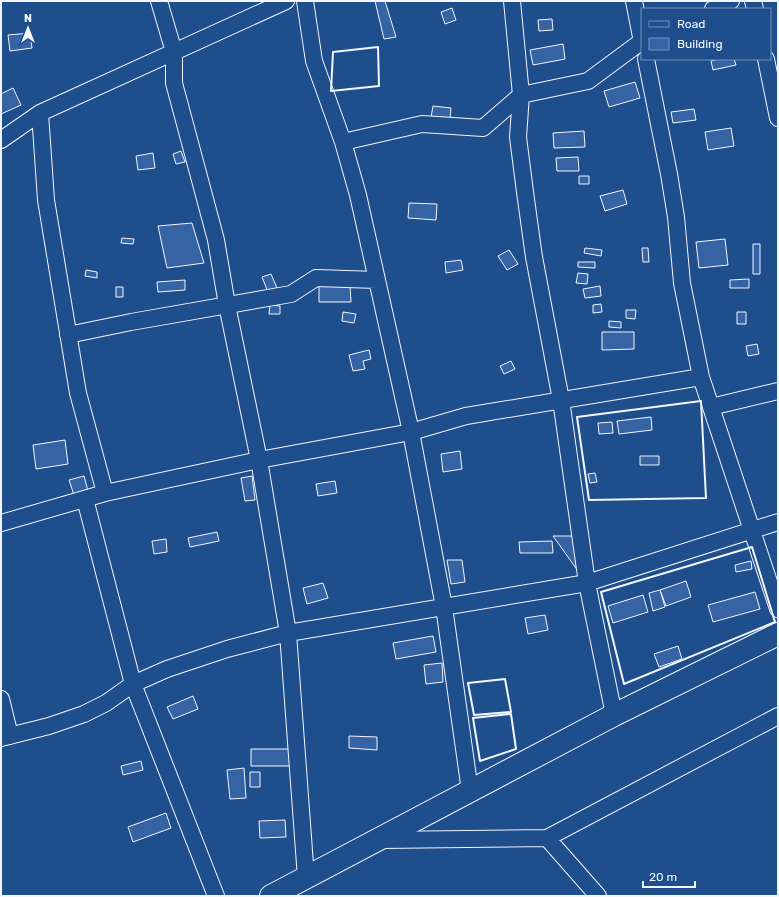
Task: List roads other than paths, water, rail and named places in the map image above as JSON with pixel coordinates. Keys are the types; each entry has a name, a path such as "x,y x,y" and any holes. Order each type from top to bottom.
{"street":[{"path":"159,1 174,52 174,83 216,240 227,306 259,460 288,633 306,878"},
{"path":"1,140 40,113 286,1"},
{"path":"305,1 314,61 343,142 358,195 411,432 444,607 470,792"},
{"path":"512,1 521,95 518,137 534,257 561,400 587,583 614,715"},
{"path":"634,1 641,36"},
{"path":"715,8 731,1"},
{"path":"343,142 422,124 483,128 521,95 588,81 641,42"},
{"path":"646,60 669,174 676,217 682,283 701,377 778,609"},
{"path":"766,60 778,118"},
{"path":"40,113 46,200 68,335 78,393 105,493"},
{"path":"68,335 131,322 291,294 316,278 377,280"},
{"path":"1,523 105,493 259,460 411,432 466,416 701,377"},
{"path":"711,407 778,391"},
{"path":"85,499 134,684 216,896"},
{"path":"1,699 5,737 49,726 84,714 106,703 134,684 167,670 227,649 288,633 587,583 778,522"},
{"path":"271,896 614,715 778,634"},
{"path":"376,840 548,838 778,716"},
{"path":"548,838 598,896"}]}
